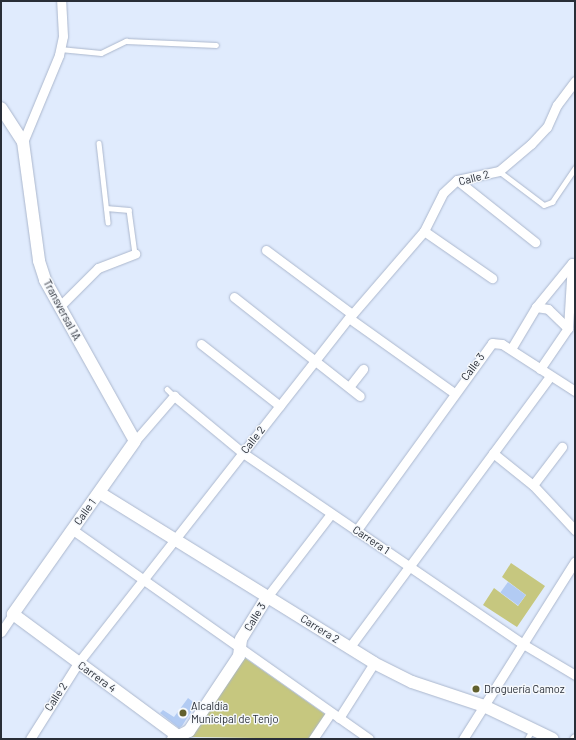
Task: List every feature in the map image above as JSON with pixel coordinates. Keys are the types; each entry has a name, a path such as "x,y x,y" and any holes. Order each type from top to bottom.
{"main road":[{"path":"1,108 23,142"},
{"name":"Transversal 1A","path":"23,142 39,261 59,307 135,441"},
{"name":"Calle 1","path":"13,614 135,441"},
{"name":"Carrera 2","path":"100,492 174,541 374,663 412,682 484,706 530,734 553,739"},
{"name":"Calle 3","path":"178,738 189,731 239,656 241,639 267,597"},
{"name":"Carrera 4","path":"13,614 178,738"}],"street":[{"path":"23,142 60,49 63,36 61,1"},
{"path":"498,171 547,127 557,105 575,81"},
{"name":"Calle 2","path":"30,739 78,663 350,316 424,231 443,194 457,180 498,171"},
{"path":"457,180 535,242"},
{"path":"424,231 492,278"},
{"path":"266,250 350,316 454,393"},
{"path":"59,307 98,268 135,254"},
{"path":"574,261 536,307 511,350 575,391"},
{"path":"540,368 568,328 574,261"},
{"path":"234,297 360,396"},
{"path":"536,307 548,309 568,328"},
{"name":"Calle 3","path":"356,531 454,393 494,342 511,350"},
{"path":"201,344 280,406"},
{"path":"349,387 363,369"},
{"path":"349,648 550,376"},
{"name":"Calle 1","path":"135,441 170,392"},
{"name":"Carrera 1","path":"170,392 243,453 523,644 575,675"},
{"path":"533,485 562,447"},
{"path":"493,453 533,485 575,530"},
{"name":"Calle 3","path":"267,597 331,514"},
{"path":"73,530 143,581 369,739"},
{"path":"463,739 575,561"},
{"name":"Calle 1","path":"1,632 13,614"},
{"path":"339,718 374,663"},
{"path":"314,739 332,712"}],"lane":[{"path":"60,49 101,53 126,40 216,45"},
{"path":"99,143 108,222"},
{"path":"498,171 544,205 552,202 575,168"},
{"path":"106,208 129,210 135,254"}],"green space":[{"path":"511,563 545,586 517,627 483,605 494,588 518,606 526,595 502,577"},
{"path":"245,658 326,715 309,739 190,737"}],"building":[{"path":"508,582 526,595 518,605 500,593"},
{"name":"Alcaldía Municipal de Tenjo","path":"188,698 196,704 182,726 179,728 160,713 163,710 174,717"}],"place":[{"name":"Droguería Camoz","path":"476,689"},
{"name":"Alcaldía Municipal de Tenjo","path":"183,713"}]}
